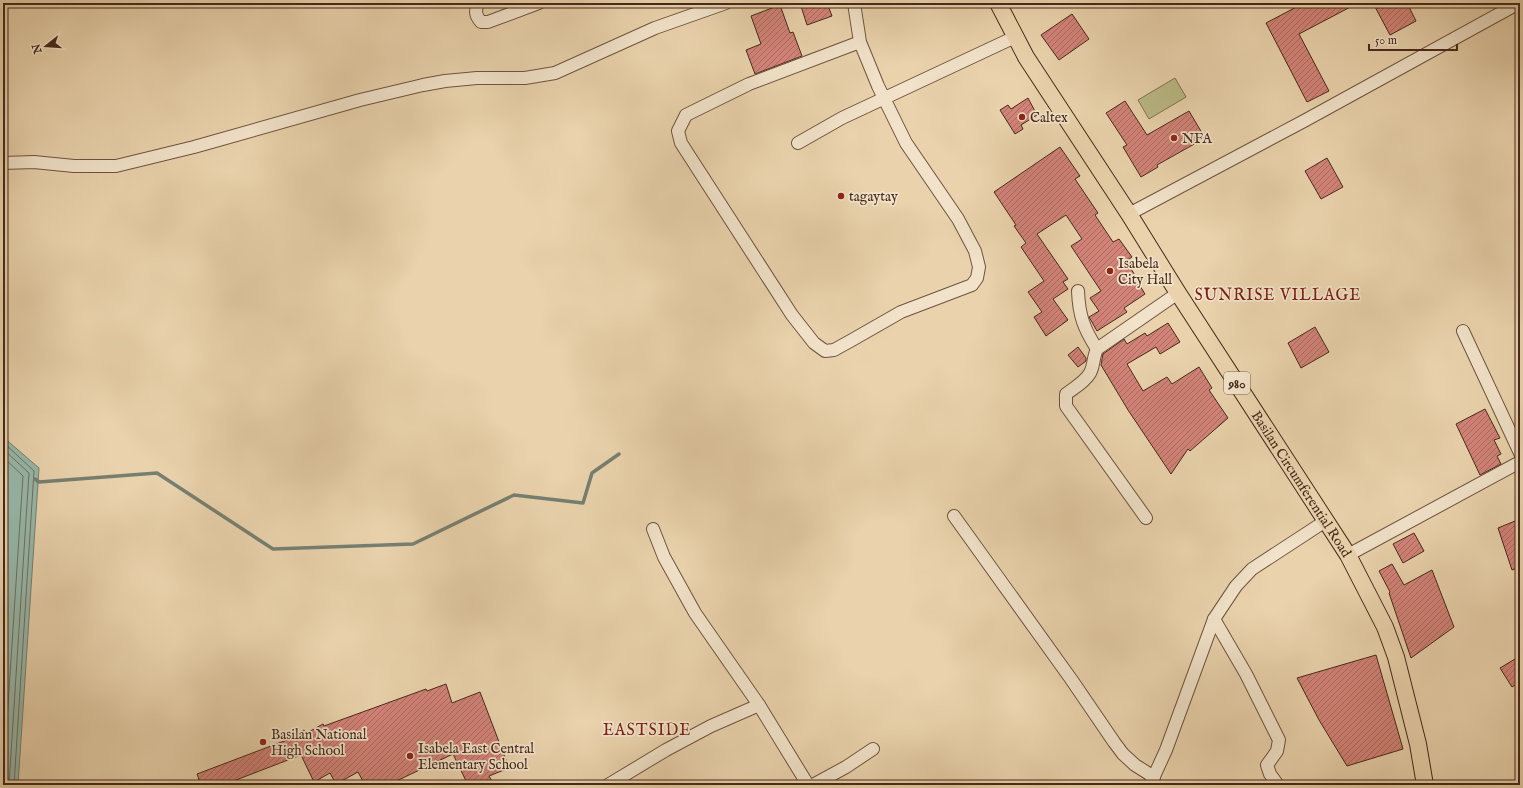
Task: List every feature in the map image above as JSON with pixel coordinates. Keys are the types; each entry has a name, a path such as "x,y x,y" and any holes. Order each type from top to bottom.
{"main road":[{"name":"Basilan Circumferential Road","path":"1000,4 1026,57 1327,520 1348,555 1385,627 1396,657 1416,736 1425,785"}],"street":[{"path":"478,3 476,16 481,22 488,22 539,3"},
{"path":"3,163 34,162 74,166 116,166 202,145 360,100 423,85 444,81 478,78 525,78 554,73 655,28 726,3"},
{"path":"854,3 860,42 878,86 906,143 958,219 975,251 978,267 978,278 972,285 901,312 834,350 826,351 814,343 792,315 681,142 678,131 686,115 749,84 860,42"},
{"path":"1129,214 1304,121 1519,3"},
{"path":"798,143 842,118 1015,37"},
{"path":"1078,291 1079,309 1082,320 1087,334 1097,349"},
{"path":"1146,518 1066,406 1066,394 1090,373 1097,349 1178,292"},
{"path":"1463,331 1520,452"},
{"path":"1348,555 1520,462"},
{"path":"954,516 1071,679 1114,742 1123,754 1152,781 1166,750 1214,619 1236,586 1252,569 1327,520"},
{"path":"653,529 664,558 695,613 759,705 808,785"},
{"path":"1214,619 1246,674 1279,740 1277,751 1267,765 1270,774 1278,785"},
{"path":"608,785 666,750 711,726 759,705"},
{"path":"813,785 846,767 873,749"}],"shaded area":[{"path":"1175,78 1186,97 1149,119 1138,100"}],"water":[{"path":"3,437 39,468 18,785 3,785"}],"building":[{"path":"800,3 827,3 832,16 807,25"},
{"path":"1304,3 1358,3 1299,34 1329,91 1307,102 1266,23"},
{"path":"1373,3 1407,3 1416,21 1390,35"},
{"path":"780,5 790,33 793,32 802,56 755,74 746,50 761,44 751,16"},
{"path":"1072,14 1089,39 1059,60 1041,35"},
{"path":"1028,98 1037,115 1021,125 1023,129 1015,134 1000,110 1008,105 1011,109"},
{"path":"1125,101 1147,135 1189,111 1205,138 1157,165 1158,167 1141,177 1123,147 1127,145 1106,113"},
{"path":"1060,147 1080,176 1075,179 1098,213 1095,215 1113,242 1119,239 1132,257 1126,261 1145,294 1124,308 1127,312 1097,331 1089,317 1099,311 1090,298 1101,291 1071,246 1082,239 1066,215 1037,234 1068,279 1063,282 1068,289 1053,299 1068,320 1046,336 1034,317 1042,312 1028,292 1044,281 1021,247 1026,243 994,192"},
{"path":"1327,158 1343,187 1321,199 1305,171"},
{"path":"1168,323 1180,342 1160,354 1156,347 1127,364 1143,391 1167,377 1172,384 1199,367 1212,388 1209,390 1228,418 1190,451 1188,449 1171,474 1128,410 1101,365 1103,354 1124,339 1127,344 1145,333 1147,336"},
{"path":"1315,327 1329,352 1301,368 1288,343"},
{"path":"1078,347 1086,358 1086,361 1078,367 1068,355"},
{"path":"1485,409 1500,438 1494,440 1501,454 1497,456 1501,464 1480,475 1456,424"},
{"path":"1520,519 1520,567 1512,570 1498,528"},
{"path":"1414,533 1424,551 1403,563 1393,544"},
{"path":"1392,564 1404,585 1432,570 1454,627 1411,658 1389,593 1390,592 1379,571"},
{"path":"1376,655 1403,749 1347,766 1319,720 1297,678"},
{"path":"1520,656 1520,682 1512,687 1500,668"},
{"name":"Isabela East Central Elementary School","path":"446,684 452,703 480,692 509,768 489,776 494,785 468,785 453,754 388,785 365,785 358,772 336,784 330,773 314,782 301,755 223,785 201,785 197,774 292,738 291,737 304,730 305,734 323,724 324,726 426,689 427,691"}],"waterway":[{"path":"35,479 39,482 157,473 273,549 413,544 514,495 583,503 592,473 619,454"}],"place":[{"name":"Caltex","path":"1022,117"},
{"name":"NFA","path":"1174,138"},
{"name":"tagaytay","path":"841,196"},
{"name":"Isabela City Hall","path":"1110,271"},
{"name":"Basilan National High School","path":"263,742"},
{"name":"Isabela East Central Elementary School","path":"410,756"}],"district":[{"name":"SUNRISE VILLAGE","path":"1278,294"},
{"name":"EASTSIDE","path":"647,729"}]}
